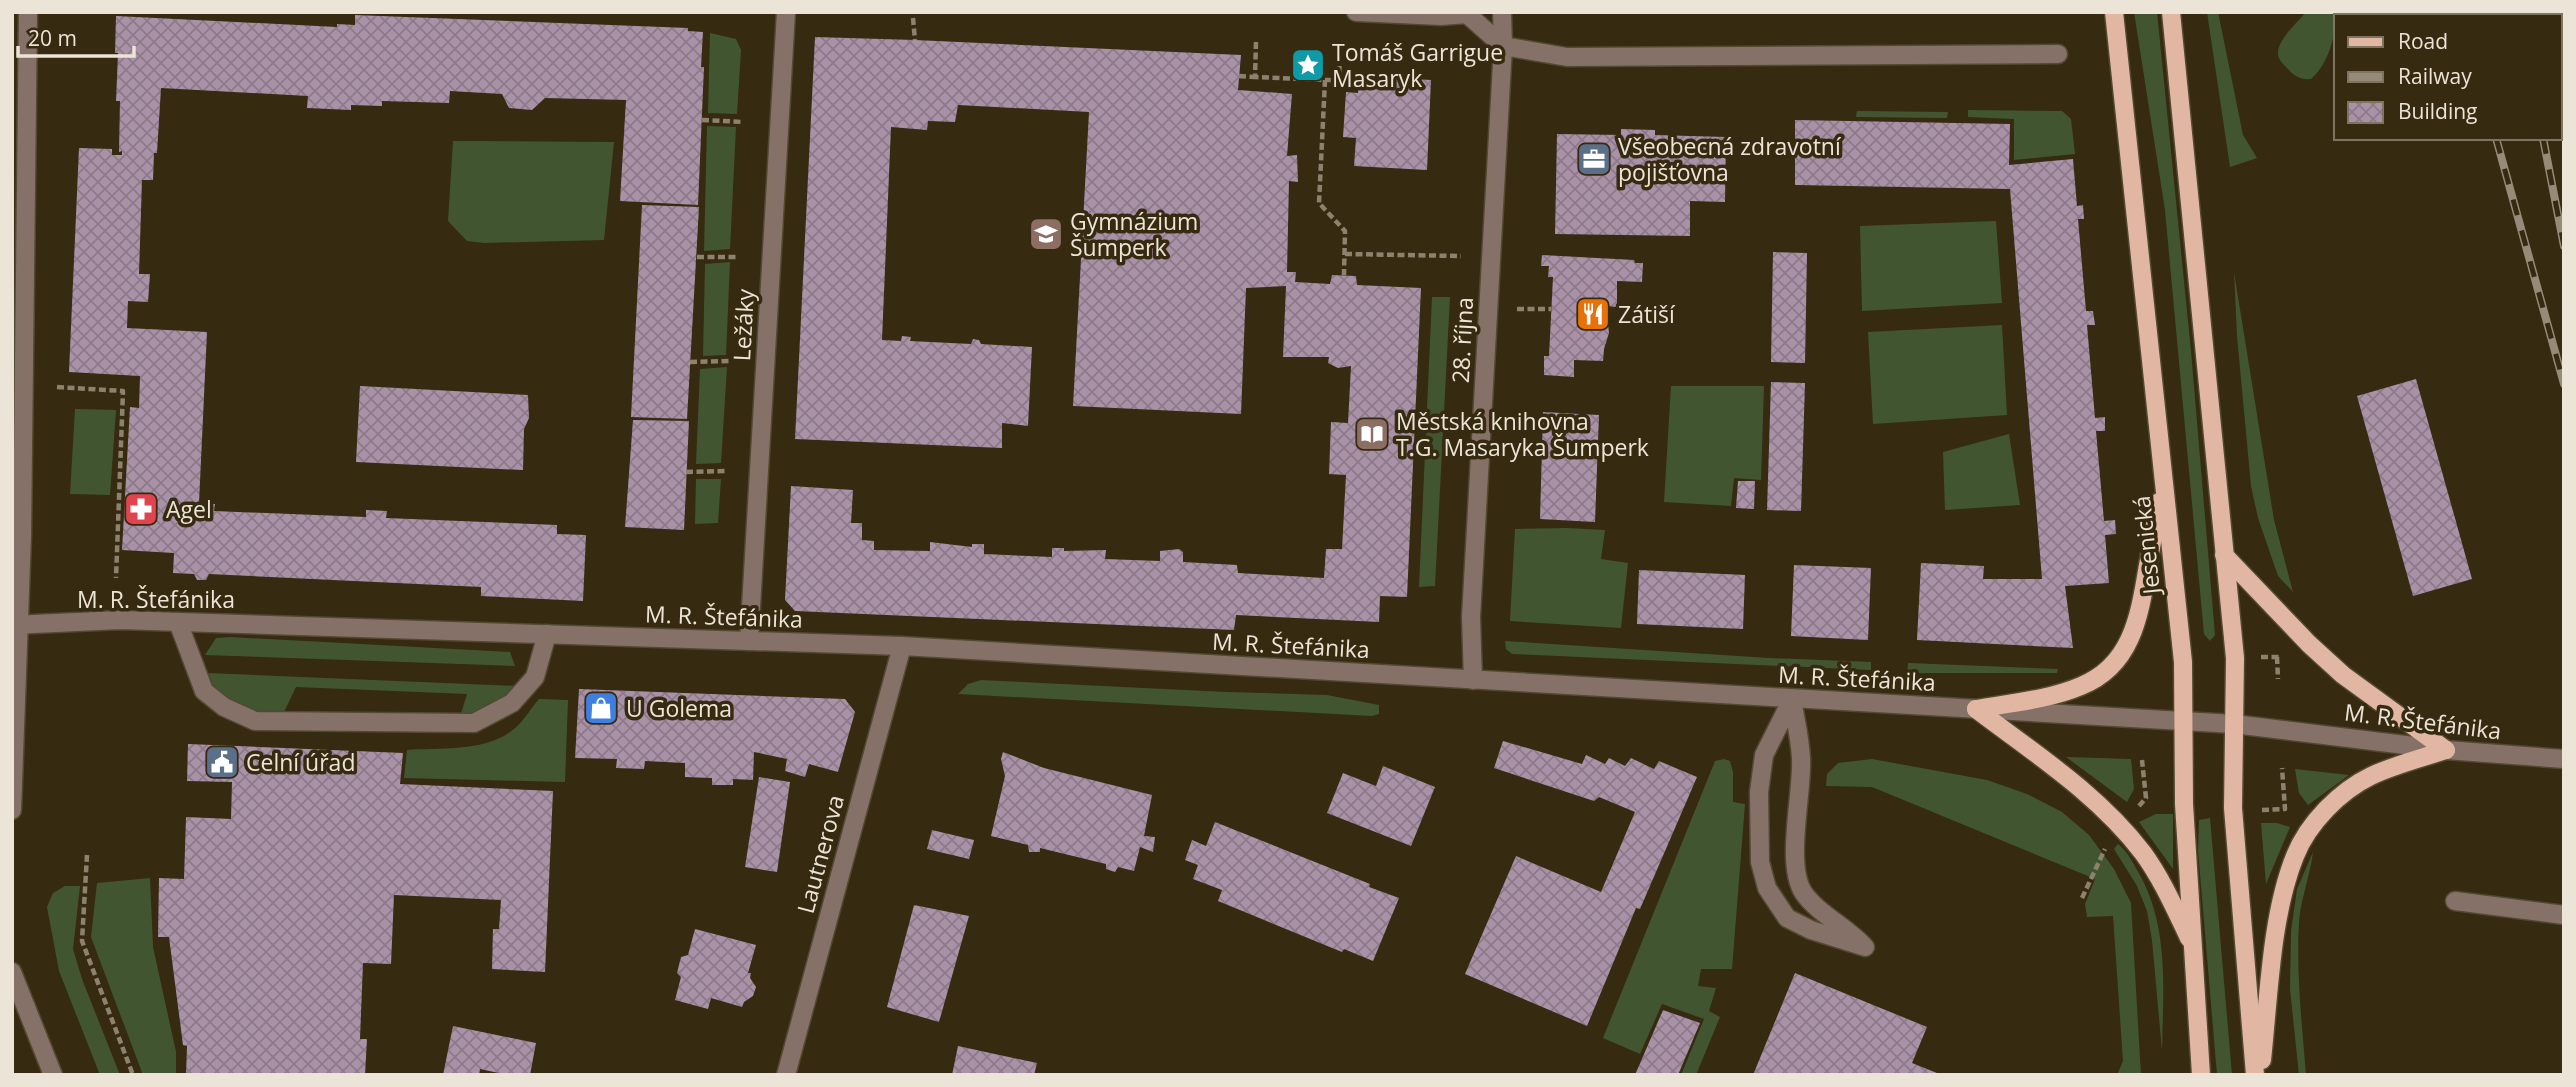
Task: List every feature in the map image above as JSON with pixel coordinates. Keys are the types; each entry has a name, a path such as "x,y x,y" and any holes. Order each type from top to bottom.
{"main road":[{"name":"Jesenická","path":"2114,12 2183,663 2183,804 2201,1075"},
{"path":"2171,12 2235,658 2233,808 2258,1075"},
{"path":"1976,709 2061,693 2084,685 2106,671 2125,651 2135,631 2140,611 2163,479"},
{"path":"2224,555 2309,644 2343,675 2446,750"},
{"path":"1976,709 2081,789 2121,826 2145,855 2193,946"},
{"path":"2258,1075 2284,890 2296,854 2313,826 2335,801 2370,776 2446,750"}],"street":[{"path":"12,810 28,12"},
{"name":"Ležáky","path":"749,641 786,12"},
{"path":"1356,12 1441,16 1467,14 1503,46 1567,57 2058,54"},
{"name":"28. října","path":"1473,680 1471,617 1503,46 1502,12"},
{"name":"M. R. Štefánika","path":"16,625 120,620 902,646 2234,724 2446,750 2564,759"},
{"path":"178,622 204,691 224,707 255,721 474,723 512,702 535,677 547,634"},
{"name":"Lautnerova","path":"786,1075 902,646"},
{"path":"1792,699 1801,759 1796,866 1801,889 1811,903 1847,929 1866,947 1811,930 1787,918 1767,888 1760,862 1759,792 1764,755 1792,699"},
{"path":"2455,901 2564,915"},
{"path":"12,972 53,1075"}],"path":[{"path":"913,18 915,40"},
{"path":"1255,77 1256,42"},
{"path":"1239,76 1339,80 1340,48"},
{"path":"1325,80 1320,203 1345,231 1344,275"},
{"path":"702,120 743,121"},
{"path":"1345,254 1461,256"},
{"path":"697,257 737,257"},
{"path":"1514,309 1551,309"},
{"path":"690,362 732,361"},
{"path":"57,387 123,391 116,578"},
{"path":"686,472 727,471"},
{"path":"2258,657 2286,657"},
{"path":"2277,657 2278,679"},
{"path":"2133,813 2146,798 2142,760"},
{"path":"2262,810 2284,809 2282,768"},
{"path":"2082,898 2107,845"},
{"path":"87,855 82,942 132,1075"}],"green space":[{"path":"2134,12 2157,12 2191,351 2215,635 2210,641 2204,634 2165,210"},
{"path":"2207,12 2218,12 2243,135 2257,158 2230,167"},
{"path":"2306,12 2340,12 2334,14 2334,32 2326,59 2311,79 2295,75 2279,58 2284,37"},
{"path":"710,33 736,39 741,50 737,114 708,113"},
{"path":"1968,110 2062,111 2071,119 2075,154 2014,160 2014,119 1968,117"},
{"path":"1857,111 1948,112 1947,118 1856,117"},
{"path":"707,126 736,127 730,249 704,251"},
{"path":"453,141 614,142 604,240 484,243 467,241 448,221"},
{"path":"1996,221 2002,303 1862,311 1860,226"},
{"path":"730,262 726,355 703,356 705,264"},
{"path":"2234,272 2274,520 2293,592 2278,576 2258,518 2251,486"},
{"path":"1432,297 1450,297 1435,586 1419,587"},
{"path":"2002,325 2007,415 1873,424 1868,332"},
{"path":"727,367 721,463 696,464 700,369"},
{"path":"1671,386 1764,386 1761,480 1734,478 1731,506 1664,502"},
{"path":"75,409 116,410 110,495 70,494"},
{"path":"2009,434 2020,505 1945,510 1943,452"},
{"path":"696,479 721,479 718,523 695,524"},
{"path":"1515,529 1605,530 1601,559 1628,563 1621,628 1510,621"},
{"path":"216,638 510,652 515,666 205,655"},
{"path":"1505,641 1871,662 1871,670 1512,654 1506,649"},
{"path":"1908,663 2058,669 2057,673 1907,673"},
{"path":"206,673 518,686 492,709 468,717 460,717 467,694 296,687 282,716 255,715 211,688"},
{"path":"981,680 1327,695 1379,705 1379,714 1372,716 958,694 968,684"},
{"path":"539,699 568,700 565,782 404,778 407,750 463,747 491,742 514,729"},
{"path":"2066,757 2131,759 2134,789 2127,802"},
{"path":"1872,759 1987,780 2027,794 2062,812 2089,835 2114,869 2131,903 2141,1075 2117,1075 2123,1061 2113,916 2087,917 2085,904 2095,879 1872,787 1826,786 1827,774 1838,763"},
{"path":"1715,761 1730,761 1733,772 1733,802 1745,804 1732,969 1701,969 1698,986 1716,988 1709,1011 1720,1017 1696,1075 1681,1075 1704,1019 1662,1004 1640,1054 1603,1038"},
{"path":"2295,769 2349,775 2308,805 2299,793"},
{"path":"2156,814 2173,814 2173,869 2139,822"},
{"path":"2210,818 2232,1075 2217,1075 2198,850 2199,820"},
{"path":"2261,823 2277,823 2290,827 2266,884"},
{"path":"2118,844 2127,853 2148,891 2160,935 2163,981 2162,1051 2147,911 2137,886 2114,849"},
{"path":"2313,852 2299,922 2299,979 2306,1075 2299,1075 2290,989 2291,931 2297,889"},
{"path":"150,878 153,947 176,1052 176,1075 143,1075 91,937 97,883"},
{"path":"65,886 80,886 73,949 120,1075 100,1075 59,971 47,907 53,893"}],"building":[{"path":"355,15 688,28 688,31 703,32 698,205 620,201 626,100 545,98 532,110 509,108 502,94 450,91 449,103 382,101 382,106 351,105 351,110 307,108 308,96 161,88 153,180 142,180 139,274 150,274 148,302 128,301 127,328 207,332 199,503 215,504 214,511 366,517 366,510 387,511 386,518 557,525 557,534 586,535 583,601 481,596 481,587 209,574 206,580 197,580 194,574 173,573 174,553 122,550 130,407 139,408 140,376 69,372 79,148 112,149 112,155 122,155 122,151 119,152 120,101 116,101 116,16 337,27 337,24 355,25"},
{"name":"Gymnázium Šumperk","path":"815,37 1241,55 1238,90 1292,94 1287,156 1297,155 1298,182 1289,181 1287,272 1296,272 1295,282 1330,284 1332,275 1356,276 1357,285 1421,288 1407,597 1380,596 1379,622 1236,615 1234,630 795,611 785,600 791,486 853,490 851,523 862,523 862,540 874,541 874,550 930,551 930,542 972,547 972,544 984,544 984,554 1052,557 1052,548 1064,548 1064,551 1106,550 1105,559 1160,561 1160,551 1179,549 1183,552 1183,562 1237,565 1238,573 1324,578 1326,549 1342,549 1346,475 1329,474 1331,422 1348,423 1351,366 1338,368 1328,363 1329,357 1283,357 1286,286 1246,288 1241,414 1073,406 1089,112 958,105 955,122 928,121 927,130 891,127 882,340 901,341 902,336 911,337 910,341 971,344 973,339 979,340 981,344 1032,347 1028,426 1002,423 1002,448 795,439"},
{"path":"1358,76 1431,80 1427,170 1354,166 1356,138 1343,137 1346,92 1358,93"},
{"path":"1795,120 2010,124 2009,165 2073,159 2077,206 2083,205 2084,219 2078,219 2086,311 2093,311 2095,325 2087,325 2095,418 2105,417 2105,431 2096,431 2104,521 2115,520 2116,534 2105,535 2109,583 2065,586 2073,648 1917,640 1921,563 1984,566 1983,579 2042,579 2010,189 1795,185"},
{"path":"1621,129 1655,130 1655,135 1726,137 1725,202 1690,201 1690,236 1555,234 1557,134 1621,135"},
{"path":"642,205 699,207 687,419 631,417"},
{"path":"1773,252 1807,253 1805,363 1771,362"},
{"path":"1542,255 1634,260 1635,263 1643,263 1642,282 1617,281 1617,307 1606,306 1609,333 1603,361 1574,360 1574,377 1544,375 1544,356 1549,356 1553,277 1548,277 1549,266 1541,266"},
{"path":"2416,379 2472,579 2413,596 2357,396"},
{"path":"1771,382 1805,383 1801,511 1767,510"},
{"path":"360,386 528,395 529,418 524,429 523,470 356,462"},
{"path":"1543,412 1599,415 1595,522 1540,519"},
{"path":"633,420 689,421 684,530 625,527"},
{"path":"1738,481 1755,481 1754,509 1736,508"},
{"path":"1794,565 1871,568 1868,640 1791,636"},
{"path":"1639,570 1745,575 1743,629 1637,624"},
{"path":"579,689 845,699 855,712 838,772 809,764 805,777 785,771 787,759 754,752 753,780 733,779 733,785 712,785 712,778 685,777 685,763 645,761 644,769 616,768 617,759 575,758"},
{"path":"1503,741 1582,764 1586,755 1605,764 1609,758 1625,766 1631,758 1654,769 1659,761 1697,777 1640,909 1636,908 1587,1026 1465,974 1516,856 1601,892 1635,812 1599,797 1594,801 1494,768"},
{"path":"188,744 403,753 400,784 553,791 545,972 492,969 493,929 499,929 501,900 394,895 391,964 363,963 360,1039 367,1039 365,1075 186,1075 187,1046 183,1045 169,937 158,937 159,878 184,879 186,817 231,819 232,782 187,781"},
{"path":"1003,752 1044,768 1152,795 1144,836 1155,837 1153,852 1140,847 1134,871 1118,867 1115,872 1106,869 1106,864 1040,848 1040,852 1029,852 1028,845 991,836 1005,776 1001,759"},
{"path":"1383,766 1435,787 1411,846 1327,813 1343,773 1376,786"},
{"path":"759,777 790,782 777,872 745,867"},
{"path":"1215,822 1399,898 1373,961 1344,949 1342,952 1218,901 1222,890 1193,879 1198,865 1185,860 1192,840 1206,846"},
{"path":"932,830 974,840 969,859 927,849"},
{"path":"914,905 969,916 939,1022 887,1007"},
{"path":"695,929 756,945 748,973 751,973 750,978 756,987 753,996 744,1002 742,1007 711,998 708,1009 675,1000 681,977 677,973 681,957 688,955"},
{"path":"1795,973 1927,1027 1912,1063 1942,1075 1753,1075"},
{"path":"1663,1010 1700,1023 1678,1075 1635,1075"},
{"path":"453,1026 536,1043 530,1075 508,1075 480,1069 479,1075 443,1075"},
{"path":"958,1046 1037,1063 1034,1075 952,1075"}],"railway":[{"path":"2497,140 2564,384"},
{"path":"2543,140 2564,246"}],"place":[{"name":"Tomáš Garrigue Masaryk","path":"1308,65"},
{"name":"Všeobecná zdravotní pojišťovna","path":"1594,159"},
{"name":"Gymnázium Šumperk","path":"1046,234"},
{"name":"Zátiší","path":"1593,314"},
{"name":"Městská knihovna T.G. Masaryka Šumperk","path":"1372,434"},
{"name":"Agel","path":"141,509"},
{"name":"U Golema","path":"601,708"},
{"name":"Celní úřad","path":"222,762"}]}
